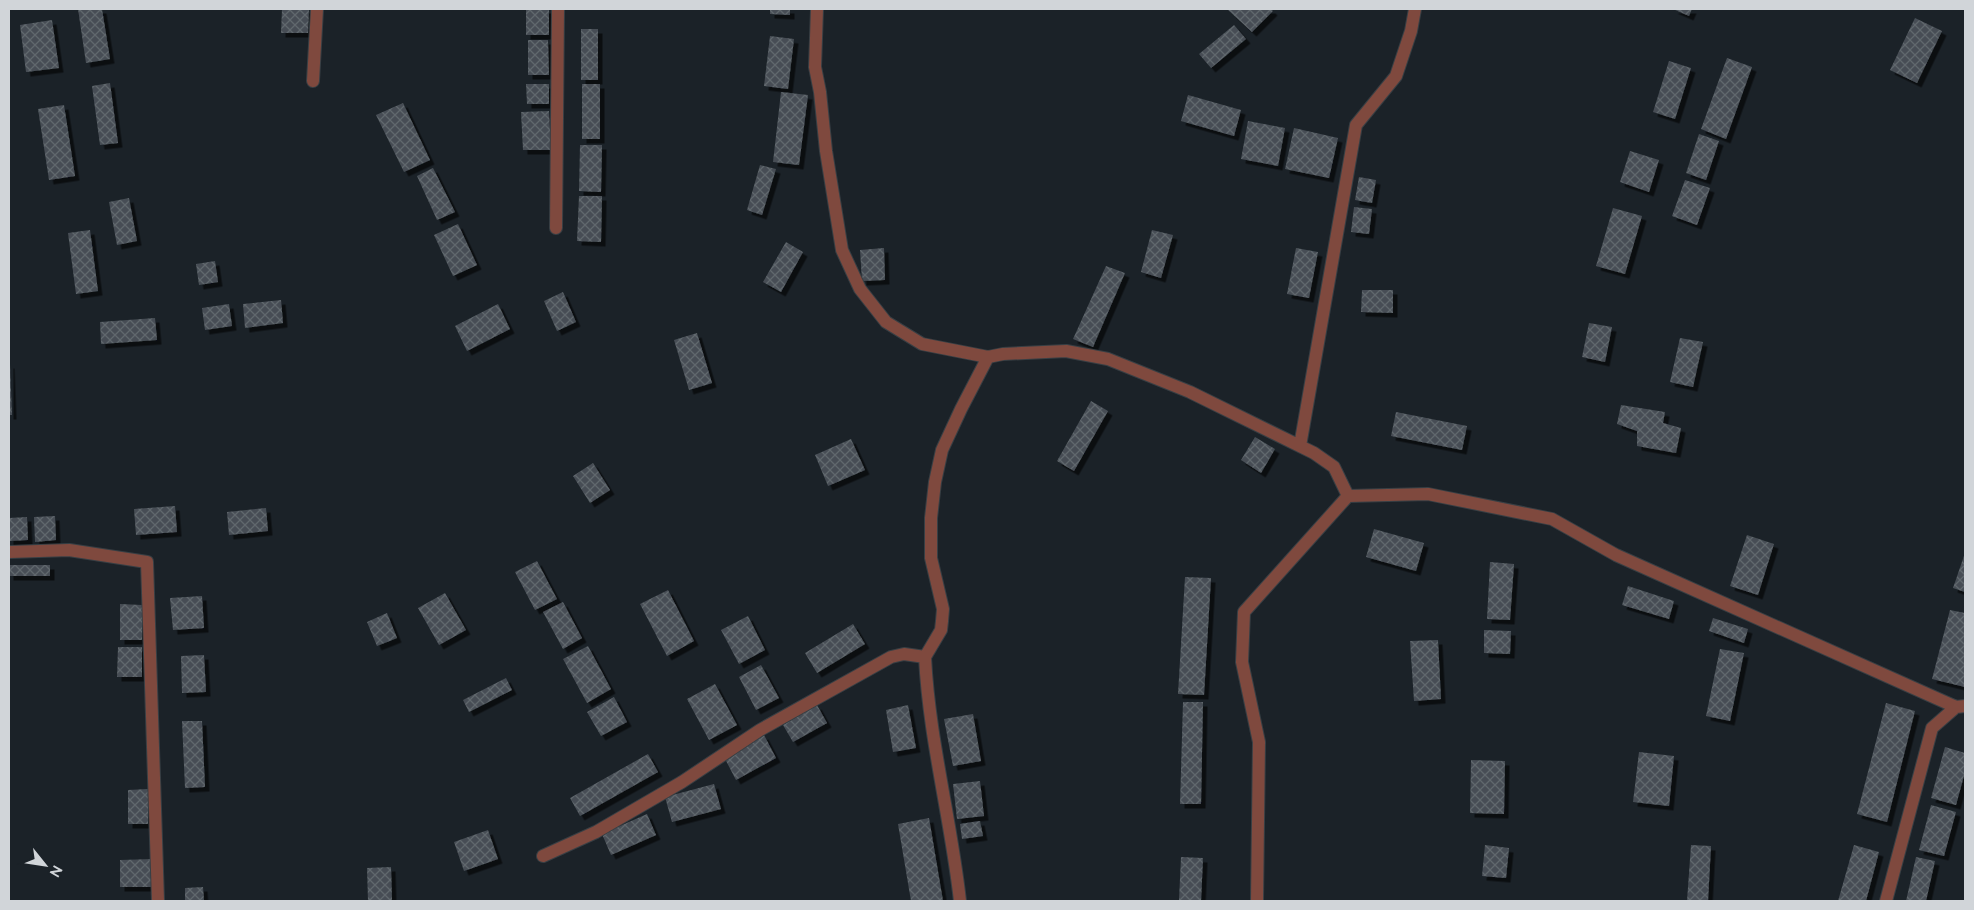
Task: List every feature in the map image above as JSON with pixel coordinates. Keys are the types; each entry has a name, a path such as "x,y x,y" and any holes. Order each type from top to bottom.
{"street":[{"path":"313,81 317,9"},
{"path":"556,228 558,9"},
{"path":"817,9 815,67 842,250 860,290 886,322 922,344 988,357 1003,354 1066,352 1108,360 1190,392 1300,446 1334,467 1348,496"},
{"path":"1300,446 1356,125 1396,76 1411,31 1415,9"},
{"path":"960,901 957,871 930,711 925,657 941,630 943,609 931,558 931,518 934,482 942,450 988,357"},
{"path":"1257,901 1259,742 1242,662 1244,612 1348,496 1428,494 1552,519 1616,555 1961,706 1932,728 1886,901"},
{"path":"9,552 69,550 146,562 158,901"},
{"path":"543,856 596,832 682,782 760,730 891,657 904,654 925,657"}],"building":[{"path":"78,9 102,9 110,59 86,63"},
{"path":"282,9 309,9 308,33 281,33"},
{"path":"526,9 549,9 549,35 526,35"},
{"path":"770,9 790,9 790,15 770,14"},
{"path":"1227,9 1271,9 1273,11 1252,32"},
{"path":"1673,9 1692,9 1689,16"},
{"path":"1915,18 1942,31 1917,83 1890,70"},
{"path":"52,20 59,68 26,72 20,25"},
{"path":"1234,25 1246,39 1211,68 1199,54"},
{"path":"581,29 598,29 598,80 581,80"},
{"path":"770,36 794,39 788,89 764,86"},
{"path":"528,40 548,40 549,75 528,75"},
{"path":"1727,58 1752,67 1726,139 1701,129"},
{"path":"1669,61 1691,68 1675,119 1653,112"},
{"path":"110,83 118,143 100,145 92,86"},
{"path":"526,84 549,84 549,104 527,104"},
{"path":"582,84 600,84 600,139 582,139"},
{"path":"781,92 808,95 799,165 773,162"},
{"path":"1188,95 1241,110 1234,136 1181,121"},
{"path":"403,103 430,160 404,172 376,115"},
{"path":"64,105 75,176 49,180 38,109"},
{"path":"549,111 551,150 523,150 521,112"},
{"path":"1248,121 1285,128 1278,166 1241,159"},
{"path":"1294,128 1338,138 1329,178 1285,169"},
{"path":"1699,134 1719,141 1706,180 1686,173"},
{"path":"580,145 602,145 601,192 579,191"},
{"path":"1630,151 1659,160 1649,192 1620,182"},
{"path":"760,165 776,169 762,215 747,210"},
{"path":"433,168 455,212 437,220 417,176"},
{"path":"1359,177 1376,180 1372,203 1355,200"},
{"path":"1685,180 1710,188 1697,225 1672,216"},
{"path":"579,196 602,196 601,242 577,241"},
{"path":"129,198 137,241 117,245 109,202"},
{"path":"1354,207 1372,209 1369,234 1351,232"},
{"path":"1613,208 1642,216 1625,274 1596,266"},
{"path":"458,224 477,265 453,276 434,235"},
{"path":"90,230 98,291 76,294 68,233"},
{"path":"1152,230 1173,235 1161,278 1141,272"},
{"path":"786,242 803,252 781,292 763,282"},
{"path":"884,248 885,280 862,281 860,250"},
{"path":"1296,248 1318,252 1309,298 1287,294"},
{"path":"215,261 218,282 199,285 196,264"},
{"path":"1106,266 1125,273 1093,347 1073,339"},
{"path":"1362,290 1393,290 1393,313 1361,312"},
{"path":"563,292 576,322 557,331 544,301"},
{"path":"281,300 283,323 245,328 243,304"},
{"path":"229,304 232,326 205,330 202,308"},
{"path":"498,304 510,329 467,351 455,326"},
{"path":"155,318 157,340 101,344 100,322"},
{"path":"1589,323 1612,327 1605,362 1582,357"},
{"path":"697,333 712,383 689,390 674,340"},
{"path":"1680,338 1703,342 1693,387 1670,382"},
{"path":"10,364 12,415 9,415"},
{"path":"1091,401 1108,411 1074,471 1057,461"},
{"path":"1621,405 1665,412 1663,423 1681,428 1676,453 1637,446 1637,431 1617,424"},
{"path":"1396,412 1467,426 1462,450 1391,436"},
{"path":"1255,437 1275,449 1261,473 1241,460"},
{"path":"851,439 865,470 828,486 815,455"},
{"path":"593,463 610,490 590,503 573,476"},
{"path":"175,506 177,532 136,535 134,509"},
{"path":"266,508 268,531 229,535 227,512"},
{"path":"55,516 56,540 35,542 34,517"},
{"path":"27,517 28,540 9,541 9,518"},
{"path":"1374,529 1424,543 1416,571 1366,557"},
{"path":"1747,535 1774,544 1758,595 1730,586"},
{"path":"1965,553 1965,592 1953,588"},
{"path":"537,561 557,599 535,610 515,572"},
{"path":"1490,562 1514,564 1510,620 1487,619"},
{"path":"9,565 50,565 50,576 9,576"},
{"path":"1185,577 1211,578 1204,695 1178,694"},
{"path":"1628,586 1674,601 1669,619 1622,605"},
{"path":"668,590 694,641 667,656 640,604"},
{"path":"445,593 466,630 439,645 418,608"},
{"path":"202,596 204,628 173,630 170,598"},
{"path":"563,602 582,638 563,649 543,612"},
{"path":"120,604 142,605 142,640 120,640"},
{"path":"1950,610 1965,613 1965,687 1932,679"},
{"path":"387,613 397,638 377,646 367,622"},
{"path":"748,616 765,650 739,664 721,630"},
{"path":"1713,618 1748,629 1744,643 1709,631"},
{"path":"853,624 865,644 817,673 805,653"},
{"path":"1484,630 1511,631 1510,654 1484,653"},
{"path":"1438,640 1441,699 1414,701 1410,641"},
{"path":"588,646 611,689 587,703 563,659"},
{"path":"118,647 142,647 142,677 117,677"},
{"path":"1720,649 1744,653 1730,721 1706,716"},
{"path":"204,655 206,692 182,693 181,656"},
{"path":"761,665 779,698 756,710 739,677"},
{"path":"506,678 512,690 469,712 463,700"},
{"path":"715,684 737,725 709,740 687,699"},
{"path":"614,697 627,722 601,736 587,712"},
{"path":"1183,702 1203,702 1201,804 1180,804"},
{"path":"1886,703 1915,711 1887,822 1857,814"},
{"path":"817,705 827,723 793,742 783,725"},
{"path":"908,705 916,748 893,752 886,710"},
{"path":"973,714 981,761 953,766 944,719"},
{"path":"182,721 202,721 205,787 185,788"},
{"path":"764,735 776,758 736,780 724,757"},
{"path":"1945,747 1965,753 1965,772 1956,805 1931,798"},
{"path":"1639,752 1674,756 1669,806 1633,802"},
{"path":"648,754 658,772 580,816 570,798"},
{"path":"1471,760 1505,761 1504,814 1470,813"},
{"path":"980,781 984,816 957,819 953,784"},
{"path":"714,784 721,809 672,822 665,797"},
{"path":"148,789 148,824 128,824 128,790"},
{"path":"1931,805 1956,812 1944,856 1919,850"},
{"path":"647,814 656,835 611,855 602,834"},
{"path":"929,818 943,901 911,901 898,824"},
{"path":"980,821 983,836 962,839 960,824"},
{"path":"488,830 498,859 464,871 454,842"},
{"path":"1485,845 1509,848 1506,878 1482,876"},
{"path":"1691,845 1711,846 1708,901 1687,901"},
{"path":"1854,845 1879,852 1866,901 1838,901"},
{"path":"1181,857 1203,858 1201,901 1179,900"},
{"path":"1916,857 1935,861 1926,901 1906,901"},
{"path":"153,859 153,887 120,887 120,860"},
{"path":"391,867 392,901 368,901 367,868"},
{"path":"203,887 204,901 185,901 185,888"}]}
